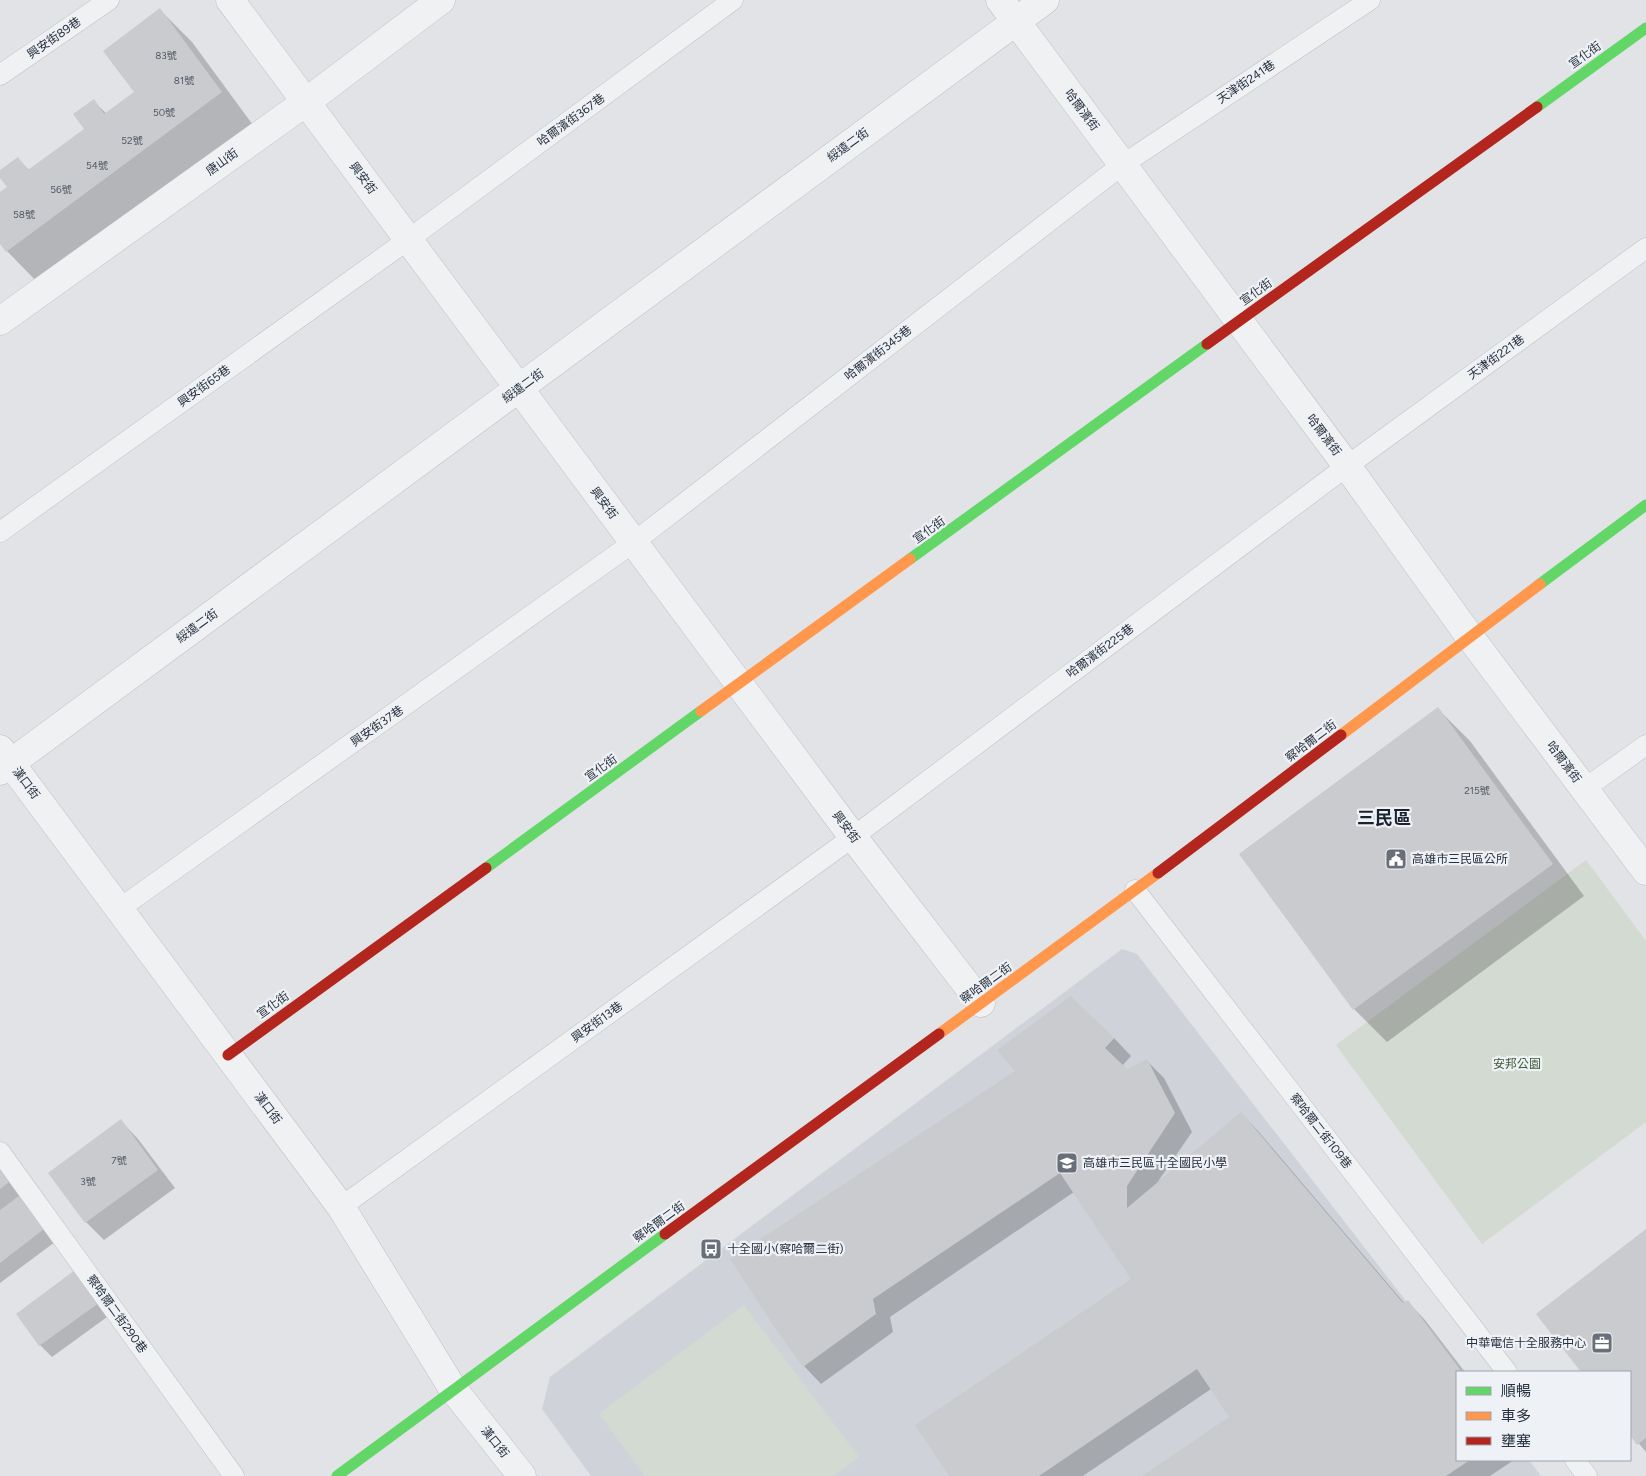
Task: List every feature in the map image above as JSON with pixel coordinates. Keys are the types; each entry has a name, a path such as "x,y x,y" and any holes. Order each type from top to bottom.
{"street":[{"name":"興安街","path":"230,0 853,837 981,1003"},
{"name":"唐山街","path":"0,320 306,102 441,0"},
{"name":"綏遠二街","path":"4,761 519,388 1008,11 1045,0"},
{"name":"哈爾濱街","path":"1008,11 1347,466 1470,637 1646,871"},
{"name":"宣化街","path":"228,1055 1646,28"},
{"name":"察哈爾二街","path":"337,1476 1135,890 1646,505"},
{"name":"漢口街","path":"4,761 119,909 341,1207 453,1389 522,1476"}],"lane":[{"name":"興安街89巷","path":"0,75 109,0"},
{"name":"哈爾濱街367巷","path":"409,240 733,0"},
{"name":"天津街241巷","path":"1122,165 1370,0"},
{"name":"哈爾濱街345巷","path":"634,542 1122,165"},
{"name":"興安街65巷","path":"0,532 409,240"},
{"name":"天津街221巷","path":"1347,466 1646,248"},
{"name":"哈爾濱街225巷","path":"853,837 1347,466"},
{"name":"興安街37巷","path":"119,909 634,542"},
{"path":"1584,789 1646,745"},
{"name":"興安街13巷","path":"341,1207 853,837"},
{"name":"察哈爾二街109巷","path":"1135,890 1506,1371"},
{"name":"察哈爾二街290巷","path":"0,1152 234,1476"},
{"path":"1576,1461 1587,1476"}],"shaded area":[{"name":"高雄市三民區十全國民小學","path":"1122,949 1137,954 1460,1371 1456,1371 1456,1461 1530,1461 1541,1476 591,1476 542,1409 550,1377"}],"green space":[{"name":"安邦公園","path":"1586,860 1646,941 1646,1122 1482,1244 1336,1045"},
{"path":"744,1305 859,1457 834,1476 645,1476 599,1414"}],"building":[{"path":"160,8 222,92 6,252 0,244 0,192 7,187 0,178 0,170 18,157 28,170 84,129 73,114 94,99 104,114 134,92 103,51"},
{"name":"高雄市三民區公所","path":"1438,707 1553,864 1353,1010 1239,854"},
{"path":"1071,996 1114,1038 1105,1048 1127,1069 1147,1059 1175,1113 1127,1186 1127,1208 1241,1112 1403,1303 1408,1300 1461,1371 1456,1371 1456,1461 1468,1461 1446,1476 1142,1476 1229,1417 1197,1369 1039,1476 949,1476 915,1425 1131,1279 1060,1173 873,1299 876,1314 803,1367 730,1259 1015,1071 997,1050"},
{"path":"121,1119 158,1170 85,1223 48,1173"},
{"path":"0,1155 16,1177 0,1189"},
{"path":"23,1193 48,1226 0,1263 0,1210"},
{"name":"中華電信十全服務中心","path":"1646,1229 1646,1438 1637,1445 1631,1436 1631,1371 1580,1371 1536,1314"},
{"path":"79,1267 103,1300 39,1346 16,1314"}],"traffic: fast":[{"path":"1537,107 1646,28"},
{"path":"910,559 1207,344"},
{"path":"1540,584 1646,505"},
{"path":"486,868 701,711"},
{"path":"337,1476 665,1234"}],"traffic: slow":[{"path":"701,711 910,559"},
{"path":"1341,735 1540,584"},
{"path":"939,1034 1158,873"}],"traffic: jam":[{"path":"1207,344 1537,107"},
{"path":"1158,873 1341,735"},
{"path":"228,1055 486,868"},
{"path":"665,1234 939,1034"}],"place":[{"name":"高雄市三民區公所","path":"1396,859"},
{"name":"高雄市三民區十全國民小學","path":"1067,1163"},
{"name":"十全國小(察哈爾二街)","path":"711,1249"},
{"name":"中華電信十全服務中心","path":"1602,1343"}],"district":[{"name":"三民區","path":"1384,818"}]}
